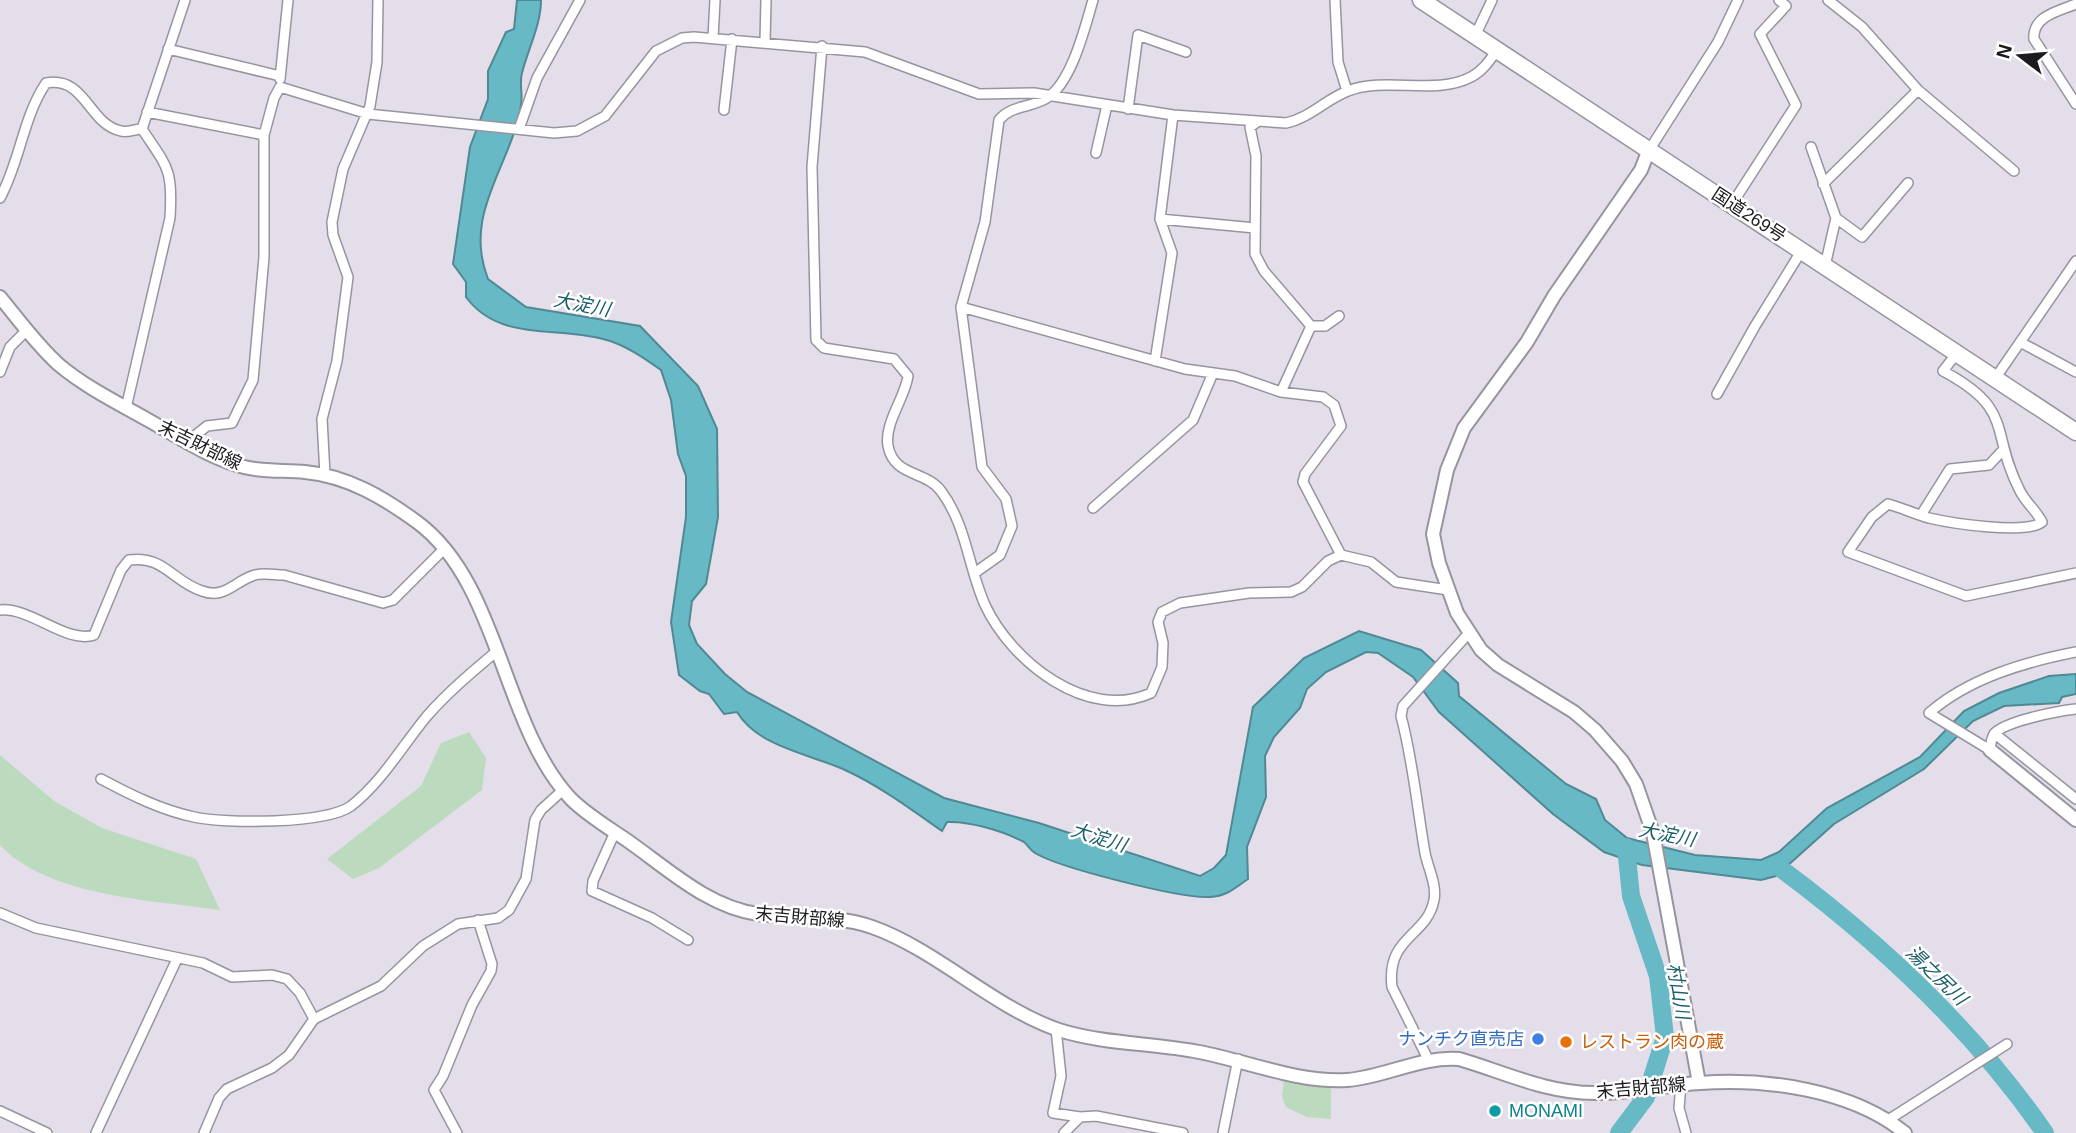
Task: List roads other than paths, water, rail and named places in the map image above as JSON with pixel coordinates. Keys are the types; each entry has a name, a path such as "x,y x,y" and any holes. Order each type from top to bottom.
{"highway":[{"name":"国道269号","path":"1421,0 2076,432"}],"main road":[{"path":"1648,152 1641,170 1458,440 1447,470 1434,526 1439,563 1468,634 1498,665 1574,712 1595,730 1622,761 1645,803 1699,1083"},
{"name":"末吉財部線","path":"0,297 27,330 74,377 187,442 248,468 325,475 374,495 422,526 445,548 468,587 544,760 564,790 577,805 615,832 699,891 731,908 762,915 835,918 888,933 1056,1029 1238,1059 1297,1075 1343,1080 1429,1059 1460,1059 1558,1090 1616,1092 1699,1083 1750,1083 1782,1087 1843,1101 1888,1120 1905,1133"},
{"path":"1988,749 2076,820"}],"street":[{"path":"142,128 185,0"},
{"path":"187,442 206,426 232,424 253,380 264,257 264,135 274,98 280,88 288,0"},
{"path":"325,475 322,419 337,361 348,277 333,235 332,222 343,169 368,114 377,62 378,0"},
{"path":"520,129 537,78 580,0"},
{"path":"713,38 715,0"},
{"path":"765,42 766,0"},
{"path":"976,572 1000,555 1012,526 1006,499 982,467 961,307 967,279 979,251 999,120 1006,111 1049,97 1067,73 1093,0"},
{"path":"1335,0 1338,62 1347,91"},
{"path":"1475,36 1492,0"},
{"path":"1648,152 1718,42 1738,0"},
{"path":"1732,204 1796,105 1760,34 1786,6 1779,0"},
{"path":"1828,0 1861,27 1918,90 2014,171"},
{"path":"2076,4 2051,14 2033,31 2034,39 2076,104"},
{"path":"1128,108 1138,35 1186,52"},
{"path":"280,88 368,114 554,133 577,131 605,116 656,51 682,38 713,38 865,52 979,94 1034,93 1173,115 1257,122 1299,120 1347,91 1367,86 1442,84 1469,79 1479,72 1497,50"},
{"path":"724,110 732,39"},
{"path":"822,46 812,167 816,340 824,348 894,359 902,366 908,376 907,385 888,433 893,462 900,469 931,479 942,492 961,525 985,604 1007,641 1017,650 1075,695 1136,700 1151,693 1157,680 1163,655 1158,622 1162,612 1180,603 1249,593 1291,592 1302,587 1328,561 1341,555 1371,562 1396,582 1448,590"},
{"path":"168,49 280,76"},
{"path":"0,198 15,169 37,96 46,83 58,81 82,94 103,121 113,129 124,132 142,128"},
{"path":"1823,184 1918,90"},
{"path":"1096,153 1107,106"},
{"path":"148,112 264,135"},
{"path":"1155,361 1172,253 1160,219 1173,115"},
{"path":"1257,122 1250,127 1256,156 1255,254 1264,271 1311,326 1325,326 1339,316"},
{"path":"126,408 170,218 171,173 142,128"},
{"path":"1811,147 1836,218 1862,237 1908,183"},
{"path":"1825,266 1836,218"},
{"path":"1160,219 1255,228"},
{"path":"1717,394 1802,250"},
{"path":"1994,380 2076,261"},
{"path":"961,307 1155,361 1235,376 1281,392 1323,397 1334,405 1341,426 1305,474 1303,482 1341,555"},
{"path":"1281,392 1311,326"},
{"path":"0,372 10,347 27,330"},
{"path":"2020,342 2076,372"},
{"path":"1957,353 1943,371 1980,394 1995,413 2004,449 2020,493 2036,510 2042,522 2039,525 1967,525 1921,515 1888,504 1881,507 1848,552 1966,596 2076,573"},
{"path":"1093,508 1193,420 1213,373"},
{"path":"1921,515 1950,469 1989,465 2004,449"},
{"path":"0,610 29,615 79,637 94,635 121,570 129,560 144,558 201,591 219,593 232,590 252,576 276,575 383,603 393,600 445,548"},
{"path":"1429,1059 1392,987 1393,958 1430,912 1435,889 1425,854 1401,716 1403,706 1468,634"},
{"path":"101,779 153,806 196,818 271,820 320,817 341,812 367,790 452,689 497,651"},
{"path":"2076,652 2033,661 1961,690 1929,713 1988,749 1994,734 2021,722 2076,709"},
{"path":"1994,734 2076,799"},
{"path":"204,1133 219,1098 227,1089 272,1068 289,1055 314,1019 381,986 423,946 458,923 498,918 509,910 526,879 536,820 541,810 564,790"},
{"path":"615,832 593,881 592,891 652,918 688,940"},
{"path":"0,914 36,928 203,963 232,976 272,975 287,979 300,993 314,1019"},
{"path":"457,1133 433,1090 443,1076 472,1004 491,971 492,964 478,920"},
{"path":"96,1133 177,959"},
{"path":"1056,1029 1061,1076 1053,1113 1080,1117 1096,1115 1184,1133"},
{"path":"1888,1120 2007,1044"},
{"path":"1223,1133 1238,1059"},
{"path":"1681,1085 1679,1108 1686,1133"},
{"path":"0,1111 47,1133"},
{"path":"1065,1133 1080,1117"}],"water":[{"path":"517,0 541,0 537,28 521,77 521,101 516,128 484,211 482,255 488,279 526,307 640,326 698,386 717,429 718,517 706,584 692,601 689,625 697,644 725,674 747,692 944,798 1039,823 1200,876 1214,868 1226,855 1253,707 1304,658 1359,631 1421,650 1458,683 1459,696 1566,784 1596,799 1605,820 1627,838 1695,855 1761,860 1779,852 1827,808 1920,757 1964,711 1999,693 2049,676 2076,674 2076,694 2062,697 2059,703 2004,706 1973,721 1924,769 1834,824 1776,876 1761,880 1642,865 1604,852 1553,814 1439,712 1413,677 1378,653 1366,652 1326,672 1307,689 1300,708 1274,737 1265,756 1266,797 1247,847 1248,879 1226,893 1210,897 1174,893 1094,874 1049,859 1035,853 1016,838 976,825 947,822 942,831 858,776 771,742 746,724 737,712 724,714 709,694 700,691 679,675 671,622 686,517 686,476 678,454 671,400 661,370 611,341 585,335 511,327 479,311 466,297 466,282 453,264 470,147 488,99 488,71 506,32 514,29"}],"waterway":[{"name":"村山川","path":"1619,1133 1646,1097 1665,1037 1658,976 1631,896 1626,847"},
{"name":"湯之尻川","path":"1780,868 1854,926 1923,990 1987,1058 2045,1133"}],"place":[{"name":"ナンチク直売店","path":"1538,1039"},
{"name":"レストラン肉の蔵","path":"1566,1042"},
{"name":"MONAMI","path":"1495,1111"}],"water label":[{"name":"大淀川","path":"582,304"},
{"name":"大淀川","path":"1667,834"},
{"name":"大淀川","path":"1099,837"}]}
